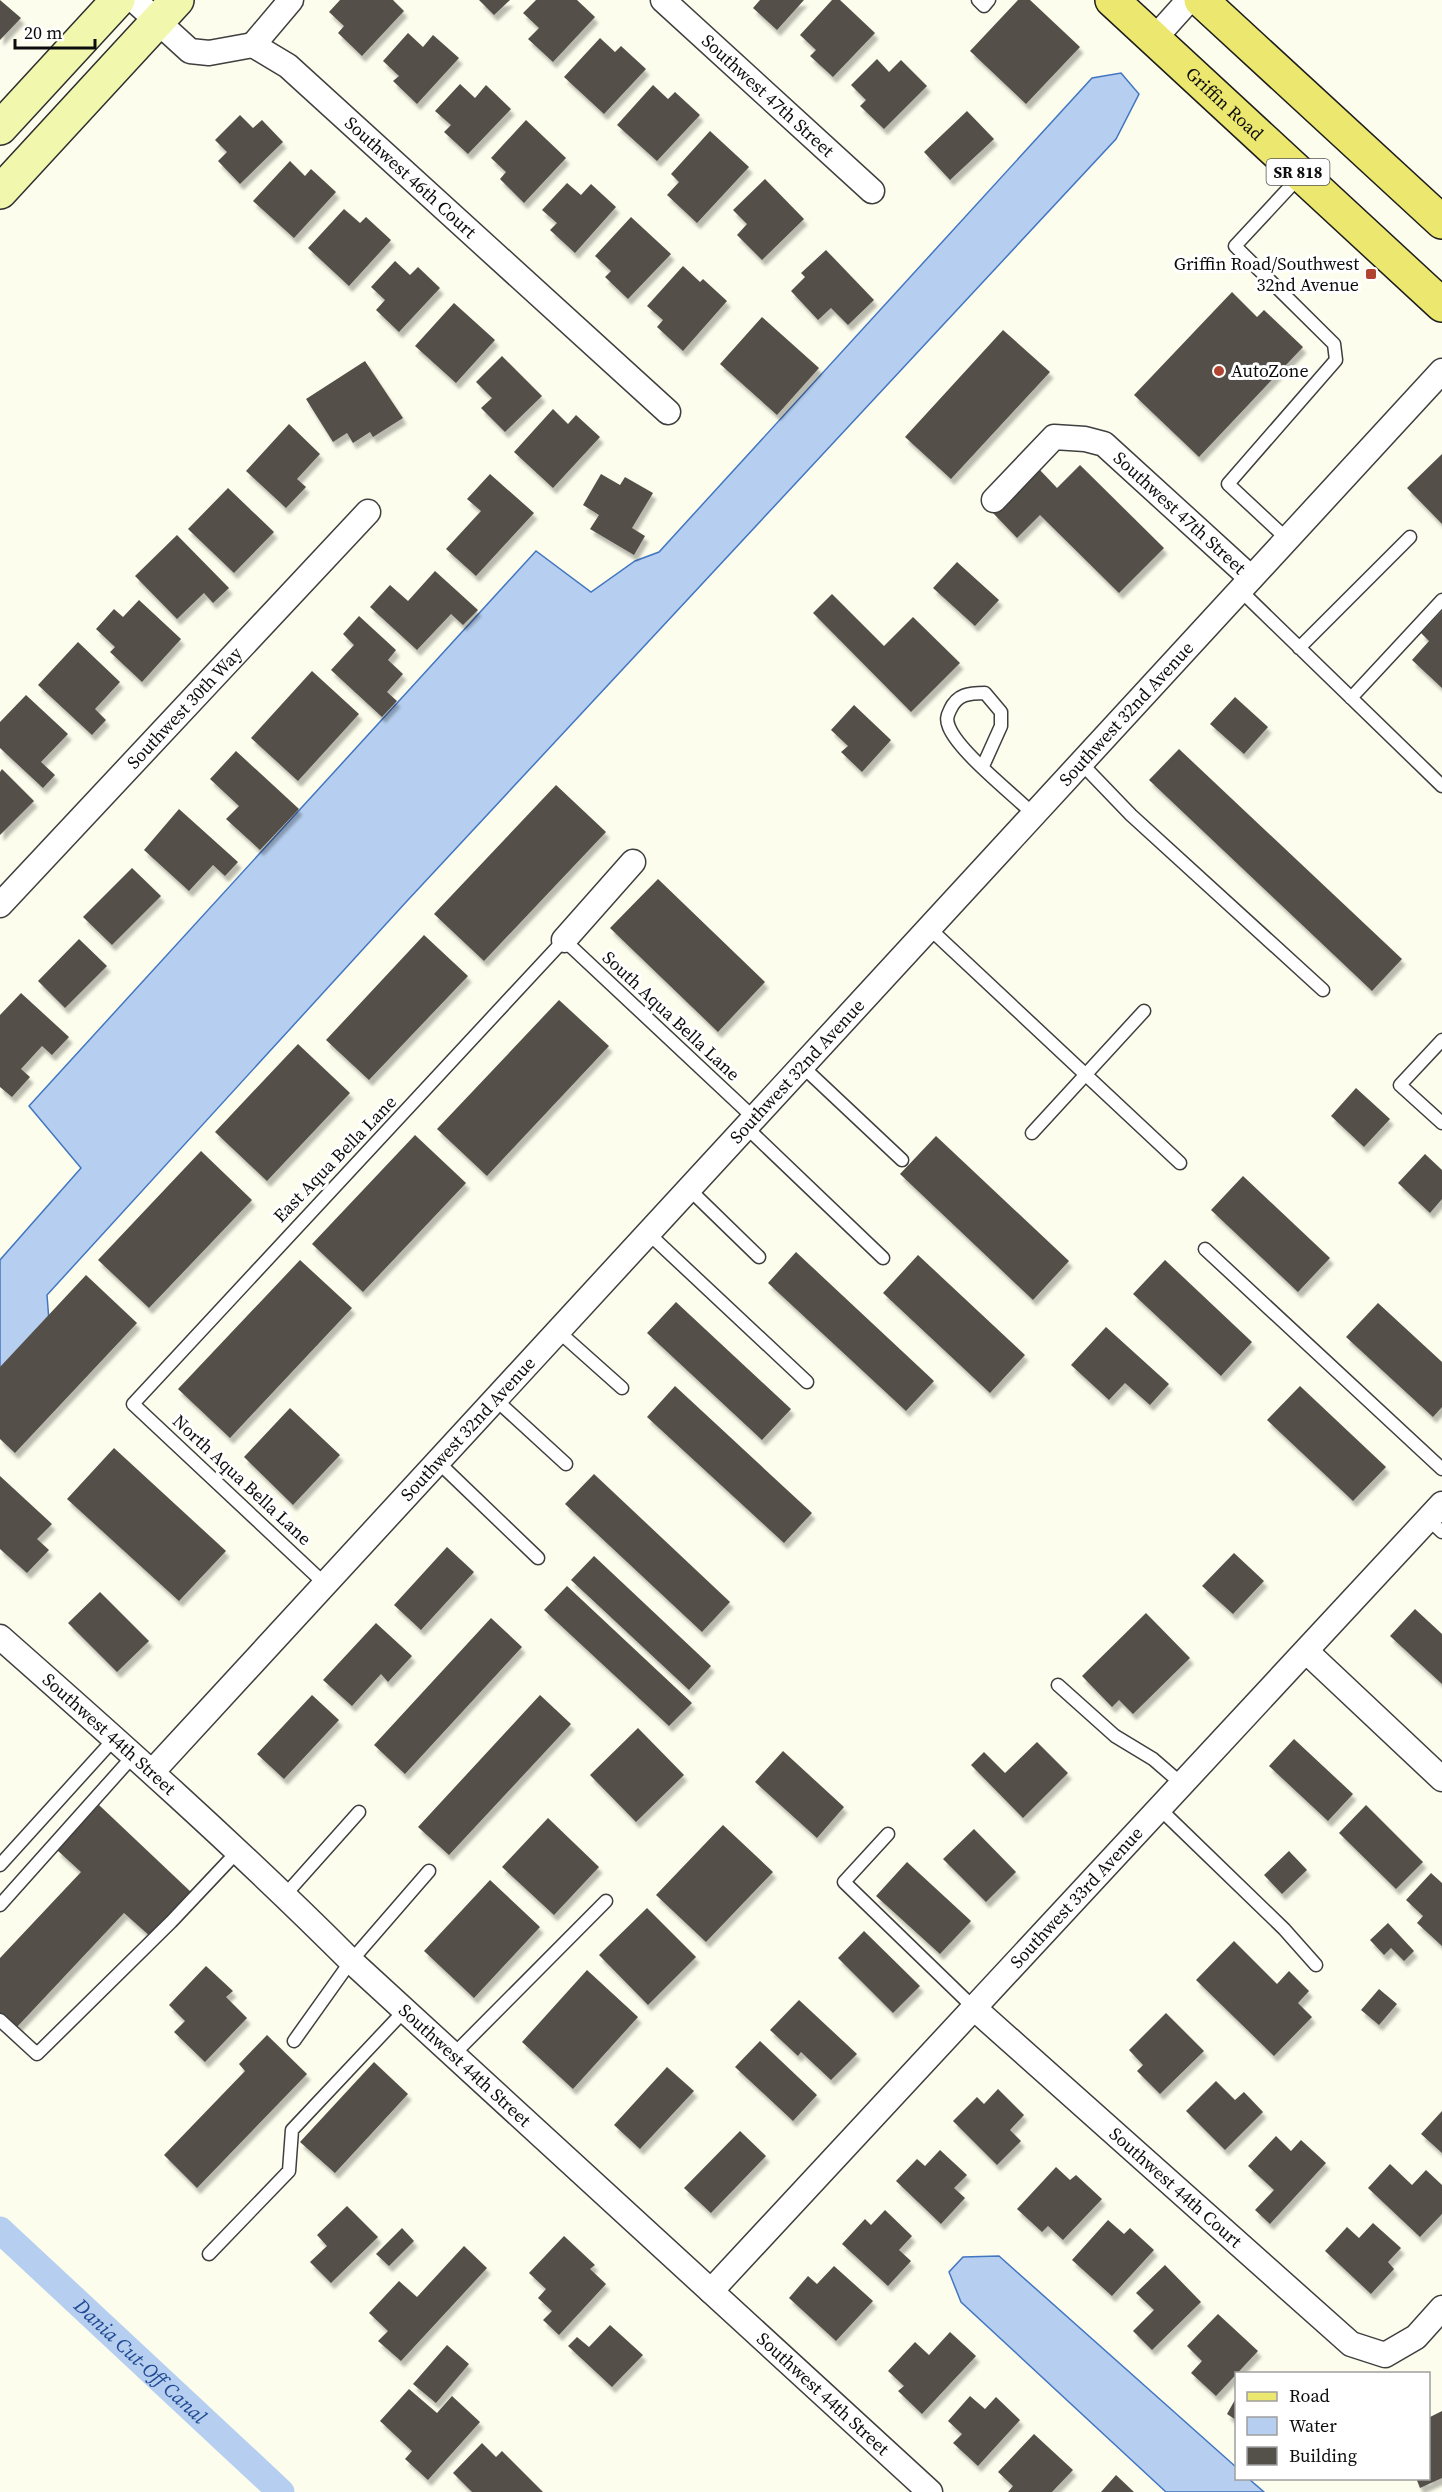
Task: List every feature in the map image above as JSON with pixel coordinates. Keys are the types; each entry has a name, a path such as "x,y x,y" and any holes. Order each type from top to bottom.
{"main road":[{"path":"0,128 118,0"},
{"name":"Griffin Road","path":"1112,0 1442,305"},
{"path":"1201,0 1442,222"},
{"path":"0,192 156,7"}],"street":[{"path":"156,7 190,51 209,53 253,45 291,0"},
{"name":"Southwest 47th Street","path":"663,0 873,191"},
{"path":"1154,39 1189,0"},
{"name":"Southwest 46th Court","path":"253,45 288,66 668,412"},
{"name":"Southwest 32nd Avenue","path":"153,1771 1442,371"},
{"name":"Southwest 47th Street","path":"994,500 1054,437 1104,444 1246,584"},
{"name":"Southwest 30th Way","path":"0,905 368,512"},
{"path":"564,940 633,862"},
{"name":"Southwest 33rd Avenue","path":"711,2291 1307,1652 1437,1519"},
{"name":"Southwest 44th Street","path":"0,1637 153,1771 285,1895 351,1961 930,2492"},
{"path":"1307,1652 1442,1779"},
{"name":"Southwest 44th Court","path":"974,2008 1351,2343 1385,2355 1416,2337 1442,2308"}],"lane":[{"path":"978,0 984,6 989,0"},
{"path":"1287,539 1228,484 1336,360 1334,344 1235,246 1301,175"},
{"path":"1299,648 1410,537"},
{"path":"1246,584 1299,648 1442,786"},
{"path":"1351,698 1442,600"},
{"path":"983,766 1001,726 1001,712 985,693 970,693 953,702 947,717 949,728 960,744 1033,814"},
{"path":"1081,763 1131,815 1323,990"},
{"path":"929,928 1180,1163"},
{"name":"South Aqua Bella Lane","path":"564,940 750,1122 884,1258"},
{"name":"East Aqua Bella Lane","path":"133,1404 564,940"},
{"path":"1032,1133 1144,1011"},
{"path":"1442,1040 1400,1085 1442,1123"},
{"path":"802,1066 902,1160"},
{"path":"688,1189 759,1257"},
{"path":"648,1233 807,1382"},
{"path":"1205,1249 1442,1469"},
{"path":"558,1331 622,1388"},
{"path":"495,1399 566,1464"},
{"name":"North Aqua Bella Lane","path":"133,1404 326,1584"},
{"path":"438,1462 538,1557"},
{"path":"1059,1685 1115,1736 1153,1759 1183,1785"},
{"path":"0,1865 115,1738"},
{"path":"0,1905 134,1755"},
{"path":"1160,1809 1284,1929 1316,1965"},
{"path":"285,1895 360,1812"},
{"path":"888,1834 844,1882 974,2008"},
{"path":"0,2020 37,2054 238,1851"},
{"path":"294,2041 351,1961 429,1871"},
{"path":"453,2055 606,1901"},
{"path":"209,2254 290,2171 292,2130 405,2010"}],"water":[{"path":"1121,73 1139,94 1116,139 407,901 47,1295 50,1334 0,1389 0,1260 81,1168 29,1106 536,551 591,592 635,561 659,552 1092,78"},
{"path":"999,2256 1235,2466 1235,2480 1250,2480 1264,2492 1166,2492 961,2302 949,2272 963,2257"}],"building":[{"path":"0,0 21,18 0,40"},
{"path":"340,0 393,0 404,11 362,56 338,33 344,26 329,12"},
{"path":"479,0 510,0 494,15"},
{"path":"536,0 577,0 595,17 553,62 528,39 539,28 523,13"},
{"path":"760,0 804,0 777,30 753,8"},
{"path":"832,0 840,0 875,33 833,77 810,56 816,50 800,35"},
{"path":"1018,0 1030,0 1080,47 1026,104 970,51"},
{"path":"408,33 423,47 433,35 459,58 417,104 393,81 399,76 383,61"},
{"path":"600,38 615,52 621,46 646,69 604,114 564,77"},
{"path":"877,59 889,72 901,60 927,86 884,129 860,106 866,100 851,85"},
{"path":"460,84 475,98 486,85 511,109 468,154 444,132 451,125 435,111"},
{"path":"653,85 668,99 675,92 700,115 657,161 617,125"},
{"path":"967,111 994,139 950,180 924,152"},
{"path":"240,115 253,128 262,120 283,142 240,184 218,161 227,152 215,140"},
{"path":"526,120 566,158 524,203 500,179 506,172 491,158"},
{"path":"710,131 749,167 697,223 667,195 679,182 671,174"},
{"path":"290,161 305,176 311,169 336,192 294,238 253,201"},
{"path":"765,179 804,219 762,260 737,235 747,224 733,210"},
{"path":"567,183 581,195 591,184 616,207 575,253 550,230 557,223 542,210"},
{"path":"344,209 360,223 366,217 391,240 349,286 308,248"},
{"path":"631,217 671,254 628,299 605,277 611,271 595,256"},
{"path":"826,250 874,300 848,325 831,308 818,320 791,291 805,277 801,273"},
{"path":"395,261 410,275 418,267 440,288 399,332 376,310 385,300 371,287"},
{"path":"683,266 700,282 703,279 727,301 683,351 657,327 663,320 647,306"},
{"name":"AutoZone","path":"1232,292 1257,317 1264,310 1303,347 1199,457 1134,395"},
{"path":"454,303 495,340 456,383 415,346"},
{"path":"762,317 819,368 777,415 720,364"},
{"path":"1003,330 1050,372 951,479 905,437"},
{"path":"502,356 542,396 505,432 481,408 492,398 476,382"},
{"path":"365,361 403,418 373,437 370,432 353,443 347,433 333,442 306,399"},
{"path":"553,409 568,424 576,415 600,437 553,488 514,452"},
{"path":"289,424 320,454 297,479 306,487 286,508 246,471"},
{"path":"1442,454 1442,524 1407,488"},
{"path":"1080,465 1164,548 1119,593 1040,515 1017,538 993,513 1038,468 1057,488"},
{"path":"490,474 534,513 476,576 446,549 481,511 467,499"},
{"path":"601,474 620,485 625,477 653,493 632,528 645,536 634,555 590,529 599,515 583,505"},
{"path":"228,488 274,532 234,573 188,529"},
{"path":"177,535 229,588 213,603 204,593 177,619 135,576"},
{"path":"957,562 999,600 975,626 933,588"},
{"path":"435,571 478,610 463,625 451,614 417,650 370,607 390,585 408,601"},
{"path":"832,594 884,646 913,617 960,663 911,712 813,613"},
{"path":"139,600 181,639 142,682 110,652 115,647 96,629 114,609 123,617"},
{"path":"1442,611 1442,688 1412,660 1429,641 1421,633"},
{"path":"359,616 396,650 388,660 403,674 387,692 397,701 382,717 331,670 354,645 343,634"},
{"path":"78,642 120,682 95,709 106,720 92,735 38,685"},
{"path":"312,671 359,714 298,781 251,738"},
{"path":"26,695 68,734 41,762 55,775 43,788 0,748 0,722"},
{"path":"1235,697 1268,727 1244,754 1210,724"},
{"path":"854,705 891,740 862,772 841,752 848,746 831,730"},
{"path":"1179,749 1402,959 1372,991 1149,780"},
{"path":"236,751 299,809 260,850 226,819 239,806 210,779"},
{"path":"2,769 34,801 0,835 0,772"},
{"path":"556,785 606,832 484,961 434,914"},
{"path":"179,809 238,862 225,876 213,865 189,891 144,850"},
{"path":"132,868 161,896 112,945 83,917"},
{"path":"658,879 765,982 718,1032 610,928"},
{"path":"424,935 468,976 369,1080 326,1040"},
{"path":"79,939 107,966 65,1008 38,981"},
{"path":"21,993 69,1037 52,1055 42,1046 21,1069 30,1077 12,1097 0,1087 0,1015"},
{"path":"559,1000 609,1046 487,1176 437,1129"},
{"path":"298,1044 350,1093 267,1181 215,1132"},
{"path":"1356,1088 1390,1119 1364,1147 1331,1116"},
{"path":"415,1135 466,1183 363,1292 312,1244"},
{"path":"936,1136 1069,1261 1033,1300 900,1174"},
{"path":"201,1151 252,1200 149,1308 98,1260"},
{"path":"1425,1154 1442,1170 1442,1199 1430,1213 1398,1183"},
{"path":"1243,1176 1330,1258 1298,1292 1211,1210"},
{"path":"796,1252 934,1381 906,1411 768,1283"},
{"path":"918,1255 1025,1355 990,1393 883,1293"},
{"path":"300,1260 352,1308 230,1438 178,1389"},
{"path":"1165,1260 1252,1342 1221,1376 1133,1294"},
{"path":"86,1275 137,1323 15,1453 0,1439 0,1367"},
{"path":"676,1302 791,1409 762,1440 647,1333"},
{"path":"1378,1303 1442,1362 1442,1407 1433,1417 1346,1337"},
{"path":"1106,1327 1169,1384 1150,1405 1125,1383 1109,1400 1071,1365"},
{"path":"675,1386 812,1513 784,1543 647,1417"},
{"path":"1300,1386 1386,1467 1353,1501 1267,1420"},
{"path":"290,1408 340,1455 293,1505 244,1457"},
{"path":"114,1448 226,1551 179,1601 67,1499"},
{"path":"594,1474 730,1602 702,1632 565,1504"},
{"path":"0,1476 52,1524 37,1539 49,1550 27,1573 0,1549"},
{"path":"447,1547 474,1572 421,1630 394,1605"},
{"path":"1234,1553 1264,1581 1233,1614 1202,1586"},
{"path":"594,1556 711,1666 689,1690 571,1580"},
{"path":"567,1586 692,1703 669,1726 544,1610"},
{"path":"100,1592 149,1641 117,1672 68,1623"},
{"path":"1415,1609 1442,1634 1442,1684 1390,1636"},
{"path":"1146,1613 1190,1658 1133,1714 1119,1700 1112,1707 1082,1676"},
{"path":"491,1618 522,1647 405,1774 374,1745"},
{"path":"376,1623 412,1656 388,1682 381,1674 352,1706 323,1680"},
{"path":"312,1695 339,1720 284,1779 257,1754"},
{"path":"540,1695 571,1724 449,1855 418,1827"},
{"path":"638,1728 684,1775 636,1822 590,1775"},
{"path":"1294,1739 1353,1794 1328,1821 1269,1766"},
{"path":"1037,1742 1068,1773 1023,1818 971,1765 984,1752 1005,1773"},
{"path":"783,1751 844,1807 817,1838 755,1782"},
{"path":"99,1805 192,1893 151,1937 124,1913 16,2028 0,2013 0,1958 81,1872 57,1850"},
{"path":"1366,1805 1423,1862 1396,1889 1339,1833"},
{"path":"548,1818 599,1867 554,1915 502,1867"},
{"path":"723,1825 773,1872 706,1942 656,1895"},
{"path":"974,1829 1016,1872 986,1902 943,1859"},
{"path":"1289,1851 1307,1870 1282,1894 1264,1875"},
{"path":"907,1862 971,1921 940,1954 876,1896"},
{"path":"1431,1873 1442,1883 1442,1946 1417,1923 1423,1916 1406,1900"},
{"path":"490,1880 540,1927 474,1998 424,1951"},
{"path":"647,1908 696,1957 648,2005 599,1955"},
{"path":"1388,1923 1414,1951 1404,1961 1391,1948 1384,1955 1370,1940"},
{"path":"864,1931 920,1986 893,2013 838,1958"},
{"path":"1234,1941 1277,1984 1289,1971 1309,1991 1298,2003 1312,2017 1274,2056 1196,1980"},
{"path":"206,1966 233,1991 226,1997 247,2018 205,2062 174,2032 185,2021 169,2005"},
{"path":"587,1970 638,2017 573,2089 522,2042"},
{"path":"1379,1989 1397,2004 1379,2025 1361,2010"},
{"path":"799,2000 857,2054 831,2080 801,2052 798,2056 770,2030"},
{"path":"1166,2013 1204,2051 1160,2094 1137,2071 1143,2065 1129,2050"},
{"path":"267,2035 307,2074 197,2188 164,2155 245,2071 239,2064"},
{"path":"760,2041 817,2095 793,2121 735,2067"},
{"path":"374,2062 408,2094 335,2173 300,2142"},
{"path":"667,2067 694,2091 640,2149 614,2125"},
{"path":"1216,2081 1235,2100 1244,2092 1263,2112 1225,2150 1186,2111"},
{"path":"998,2089 1024,2115 1010,2130 1021,2141 997,2165 953,2121 977,2097 984,2104"},
{"path":"1442,2111 1442,2153 1421,2134"},
{"path":"740,2131 766,2156 711,2213 684,2188"},
{"path":"1276,2136 1291,2151 1301,2140 1326,2163 1270,2224 1255,2210 1274,2190 1248,2166"},
{"path":"940,2150 967,2175 954,2188 965,2198 941,2224 896,2181 917,2159 925,2166"},
{"path":"1390,2164 1412,2185 1426,2170 1442,2185 1442,2214 1420,2237 1368,2188"},
{"path":"1056,2167 1070,2180 1076,2175 1102,2199 1063,2240 1048,2226 1042,2232 1017,2209"},
{"path":"347,2206 378,2237 331,2283 310,2262 327,2246 317,2235"},
{"path":"885,2210 912,2236 899,2250 911,2261 888,2286 842,2244 865,2219 871,2225"},
{"path":"1108,2220 1124,2234 1130,2228 1154,2250 1112,2296 1072,2260"},
{"path":"1373,2223 1401,2248 1388,2262 1394,2269 1371,2294 1325,2251 1347,2227 1359,2238"},
{"path":"402,2228 414,2241 389,2266 376,2254"},
{"path":"564,2236 595,2265 590,2269 606,2284 559,2335 543,2320 552,2311 538,2298 546,2289 529,2273"},
{"path":"464,2246 487,2268 401,2361 378,2341 388,2331 369,2313 399,2281 417,2297"},
{"path":"1165,2265 1201,2302 1152,2350 1133,2331 1154,2310 1136,2293"},
{"path":"834,2266 873,2301 836,2341 789,2298 808,2276 817,2284"},
{"path":"1218,2314 1258,2351 1238,2372 1235,2372 1235,2376 1216,2396 1191,2373 1202,2361 1187,2346"},
{"path":"610,2325 643,2355 612,2387 568,2346 577,2337 589,2347"},
{"path":"950,2332 976,2356 922,2414 898,2391 904,2386 888,2371 915,2342 929,2355"},
{"path":"447,2345 469,2364 436,2403 413,2384"},
{"path":"409,2389 437,2413 452,2396 480,2422 428,2480 405,2459 412,2451 380,2421"},
{"path":"970,2396 985,2409 996,2397 1020,2420 978,2466 953,2443 962,2434 948,2421"},
{"path":"1235,2400 1235,2419 1227,2414"},
{"path":"1442,2411 1442,2478 1420,2488 1417,2480 1430,2480 1430,2417"},
{"path":"1034,2434 1073,2470 1052,2492 1008,2492 1013,2486 998,2472"},
{"path":"482,2443 496,2457 502,2451 543,2492 472,2492 453,2473"},
{"path":"1116,2475 1134,2492 1101,2492"}],"waterway":[{"name":"Dania Cut-Off Canal","path":"0,2230 281,2492"}],"place":[{"name":"Griffin Road/Southwest 32nd Avenue","path":"1371,274"},
{"name":"AutoZone","path":"1219,371"}]}
